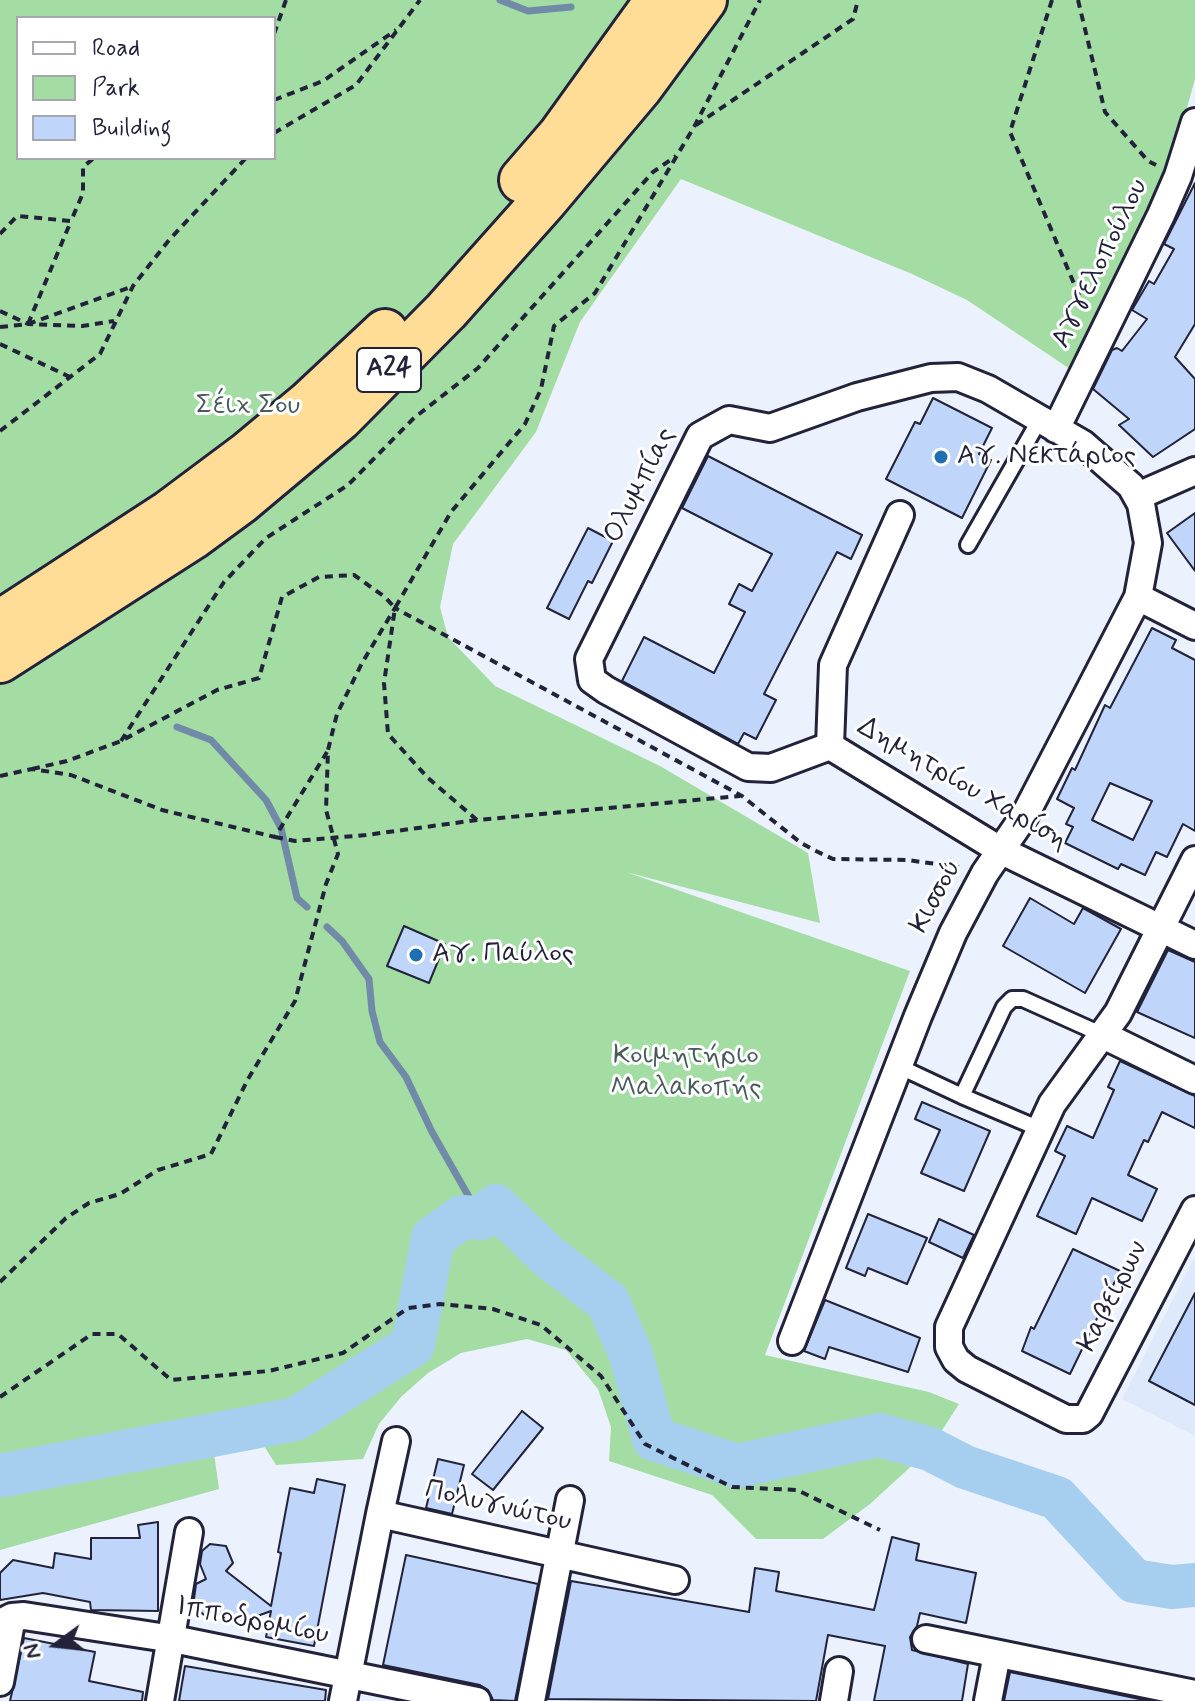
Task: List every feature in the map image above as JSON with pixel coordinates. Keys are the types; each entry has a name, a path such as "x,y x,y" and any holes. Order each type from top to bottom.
{"highway":[{"name":"Α24","path":"0,623 169,513 248,454 359,357 408,310 560,136 658,0"},
{"name":"Α24","path":"0,660 192,537 241,501 340,418 446,311 545,200 640,87 704,0"}],"street":[{"name":"Αγγελοπούλου","path":"1048,424 1187,178 1195,122"},
{"name":"Ολυμπίας","path":"830,746 771,768 748,767 592,680 589,659 700,436 729,420 770,428 857,397 950,376 971,381 1097,455 1138,496"},
{"path":"1138,496 1195,471"},
{"name":"Κισσού","path":"792,1341 898,1066 962,913 1032,802 1138,597 1147,562 1148,543 1138,496"},
{"name":"Δημητρίου Χαρίση","path":"900,515 833,665 830,746 1000,850 1195,945"},
{"path":"1138,597 1195,626"},
{"path":"1040,1129 1060,1090 1118,1013 1195,860"},
{"path":"1103,1035 1195,1080"},
{"name":"Καβείρων","path":"1040,1129 949,1327 949,1347 956,1360 967,1369 1066,1419 1075,1421 1089,1414 1195,1212"},
{"name":"Πολυγνώτου","path":"396,1441 380,1514 675,1580"},
{"path":"531,1701 570,1500"},
{"path":"343,1701 380,1514"},
{"path":"160,1701 189,1532"},
{"name":"Ιπποδρομίου","path":"6,1620 24,1616 173,1639 477,1701"},
{"path":"0,1682 6,1620"},
{"path":"926,1639 1195,1694"},
{"path":"988,1701 997,1654"},
{"path":"834,1701 839,1671"}],"lane":[{"path":"968,545 1048,424"},
{"path":"962,1096 1004,1007 1012,999 1023,999 1103,1035"},
{"path":"898,1066 1040,1129"}],"path":[{"path":"276,28 286,0"},
{"path":"276,132 356,85 420,0"},
{"path":"0,1282 66,1218 89,1203 120,1194 158,1170 211,1154 248,1079 295,1001 326,884 338,854 326,810 328,750 337,714 362,663 451,512 525,424 541,389 554,326 595,293 694,127 760,0"},
{"path":"694,127 853,19 858,0"},
{"path":"1052,0 1010,132 1088,316"},
{"path":"1078,0 1105,112 1148,161 1187,178"},
{"path":"276,99 323,81 399,28"},
{"path":"121,741 173,658 234,571 266,538 348,485 414,418 478,368 653,172 677,156"},
{"path":"28,324 83,193 83,167 92,160"},
{"path":"0,431 100,354 133,286 169,240 244,160"},
{"path":"0,234 17,216 71,221"},
{"path":"0,311 28,324 133,286"},
{"path":"0,327 28,324 82,326 114,321"},
{"path":"0,344 71,377"},
{"path":"0,776 67,761 121,741 217,690 259,678 282,597 319,577 354,575 395,608 742,796 801,843 833,859 907,860 955,865 985,873"},
{"path":"395,608 384,683 388,734 428,778 477,820"},
{"path":"275,837 328,750"},
{"path":"32,769 71,775 162,810 295,841 477,820 742,796"},
{"path":"0,1397 92,1334 118,1334 171,1380 269,1371 343,1353 408,1308 440,1304 493,1309 541,1325 601,1376 645,1444 732,1487 797,1490 880,1530"}],"shaded area":[{"path":"1195,1256 1195,1436 1122,1399"}],"green space":[{"name":"Σέιχ Σου","path":"0,0 1195,0 1195,79 1173,158 1161,189 1120,264 1070,369 967,300 912,274 681,179 580,322 536,432 453,544 440,607 448,637 495,686 660,766 808,853 820,923 626,872 910,971 765,1355 929,1392 959,1404 930,1449 870,1504 823,1539 756,1539 712,1495 609,1461 611,1427 598,1389 566,1350 527,1339 461,1353 428,1373 401,1397 379,1424 363,1459 276,1465 261,1441 210,1425 219,1489 0,1550"}],"building":[{"path":"1195,183 1195,324 1175,357 1195,379 1195,429 1153,457 1119,425 1129,419 1093,389 1112,350 1117,348 1122,351 1147,319 1132,310 1149,281 1154,284 1174,249 1164,244"},
{"name":"Αγ. Νεκτάριος","path":"933,398 992,428 979,454 991,460 962,518 886,479 915,422 920,424"},
{"path":"708,456 862,535 851,559 837,552 764,694 776,700 756,739 744,733 738,744 622,681 644,637 714,673 745,612 729,604 739,584 752,591 772,554 682,508"},
{"path":"1195,513 1195,571 1167,533"},
{"path":"588,528 613,541 569,619 547,608"},
{"path":"1152,628 1176,640 1172,648 1195,660 1195,831 1183,824 1167,857 1156,852 1145,875 1121,864 1118,869 1065,843 1073,827 1066,824 1074,808 1057,799 1072,768 1075,770 1105,705 1110,708","holes":["1110,783 1152,801 1133,840 1092,820"]},
{"path":"1030,898 1074,924 1083,908 1121,929 1085,993 1003,946"},
{"name":"Αγ. Παύλος","path":"404,926 445,944 429,983 387,966"},
{"path":"1168,950 1195,962 1195,1038 1137,1012"},
{"path":"1120,1061 1195,1096 1195,1128 1162,1112 1148,1142 1144,1140 1128,1175 1157,1189 1142,1221 1092,1198 1076,1234 1037,1216 1065,1156 1055,1151 1067,1126 1093,1138 1114,1090 1108,1087"},
{"path":"922,1102 990,1131 964,1191 921,1173 940,1130 915,1119"},
{"path":"868,1214 927,1238 907,1284 868,1268 865,1276 846,1268"},
{"path":"939,1219 974,1235 963,1258 929,1242"},
{"path":"1073,1249 1120,1271 1070,1374 1022,1351 1031,1327 1034,1329"},
{"path":"1195,1293 1195,1405 1149,1381"},
{"path":"825,1300 920,1338 908,1372 829,1347 825,1359 804,1351"},
{"path":"522,1411 543,1428 493,1490 472,1474"},
{"path":"438,1459 464,1465 452,1514 426,1508"},
{"path":"317,1479 345,1485 314,1646 266,1637 271,1611 238,1623 223,1614 208,1618 193,1606 196,1584 206,1579 200,1564 202,1551 210,1544 226,1546 233,1563 226,1571 271,1606 290,1488 314,1493"},
{"path":"158,1522 158,1611 91,1610 90,1602 43,1593 0,1600 0,1573 13,1560 53,1568 55,1553 91,1559 91,1538 140,1538 138,1525"},
{"path":"892,1537 919,1544 916,1560 976,1573 966,1623 920,1613 910,1637 912,1650 968,1664 962,1701 874,1701 885,1646 828,1635 816,1701 548,1699 571,1581 749,1612 755,1568 779,1572 776,1591 874,1610"},
{"path":"406,1555 538,1584 515,1701 493,1700 488,1690 480,1685 383,1665"},
{"path":"24,1638 95,1652 89,1681 143,1692 142,1701 10,1701"},
{"path":"185,1666 326,1690 325,1701 179,1701"},
{"path":"1010,1672 1149,1701 1004,1701"}],"waterway":[{"path":"500,0 528,11 571,7"},
{"path":"177,727 211,740 266,800 281,828 297,898 307,907"},
{"path":"327,927 342,941 369,979 372,1011 380,1042 406,1077 432,1132 481,1218"},
{"path":"0,1476 296,1419 413,1345 433,1238 462,1217 481,1218 496,1206 548,1256 608,1302 631,1355 654,1439 737,1466 879,1435 930,1449 965,1467 1057,1498 1134,1581 1172,1587 1195,1585"}],"place":[{"name":"Αγ. Νεκτάριος","path":"941,457"},
{"name":"Αγ. Παύλος","path":"416,955"}],"park label":[{"name":"Κοιμητήριο Μαλακοπής","path":"686,1073"}]}
